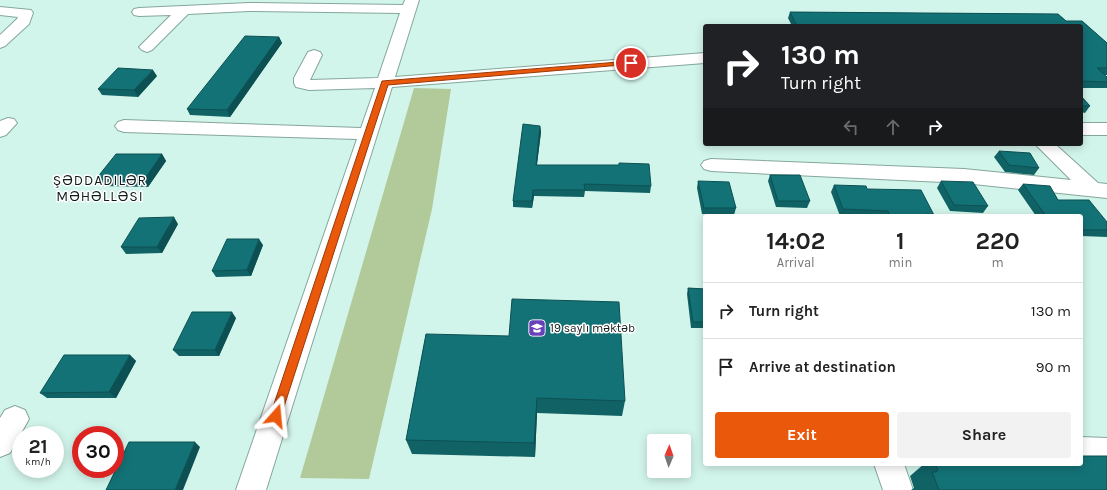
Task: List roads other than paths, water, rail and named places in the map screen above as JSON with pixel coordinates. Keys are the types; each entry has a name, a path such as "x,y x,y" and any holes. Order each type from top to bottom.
{"street":[{"path":"139,12 249,7 410,5 252,490"},
{"path":"148,47 185,10"},
{"path":"0,11 26,13 24,21 0,43"},
{"path":"314,55 302,78 302,83 308,85 385,83 617,64 703,59"},
{"path":"124,126 368,134"},
{"path":"1083,129 1107,130"},
{"path":"1046,146 1100,191"},
{"path":"711,165 964,176 1100,191"},
{"path":"0,443 15,419"},
{"path":"1083,451 1107,452"},
{"path":"890,466 898,490"}],"place":[{"name":"19 saylı məktəb","path":"537,328"}],"district":[{"name":"ŞƏDDADILƏR MƏHƏLLƏSI","path":"100,188"}]}
